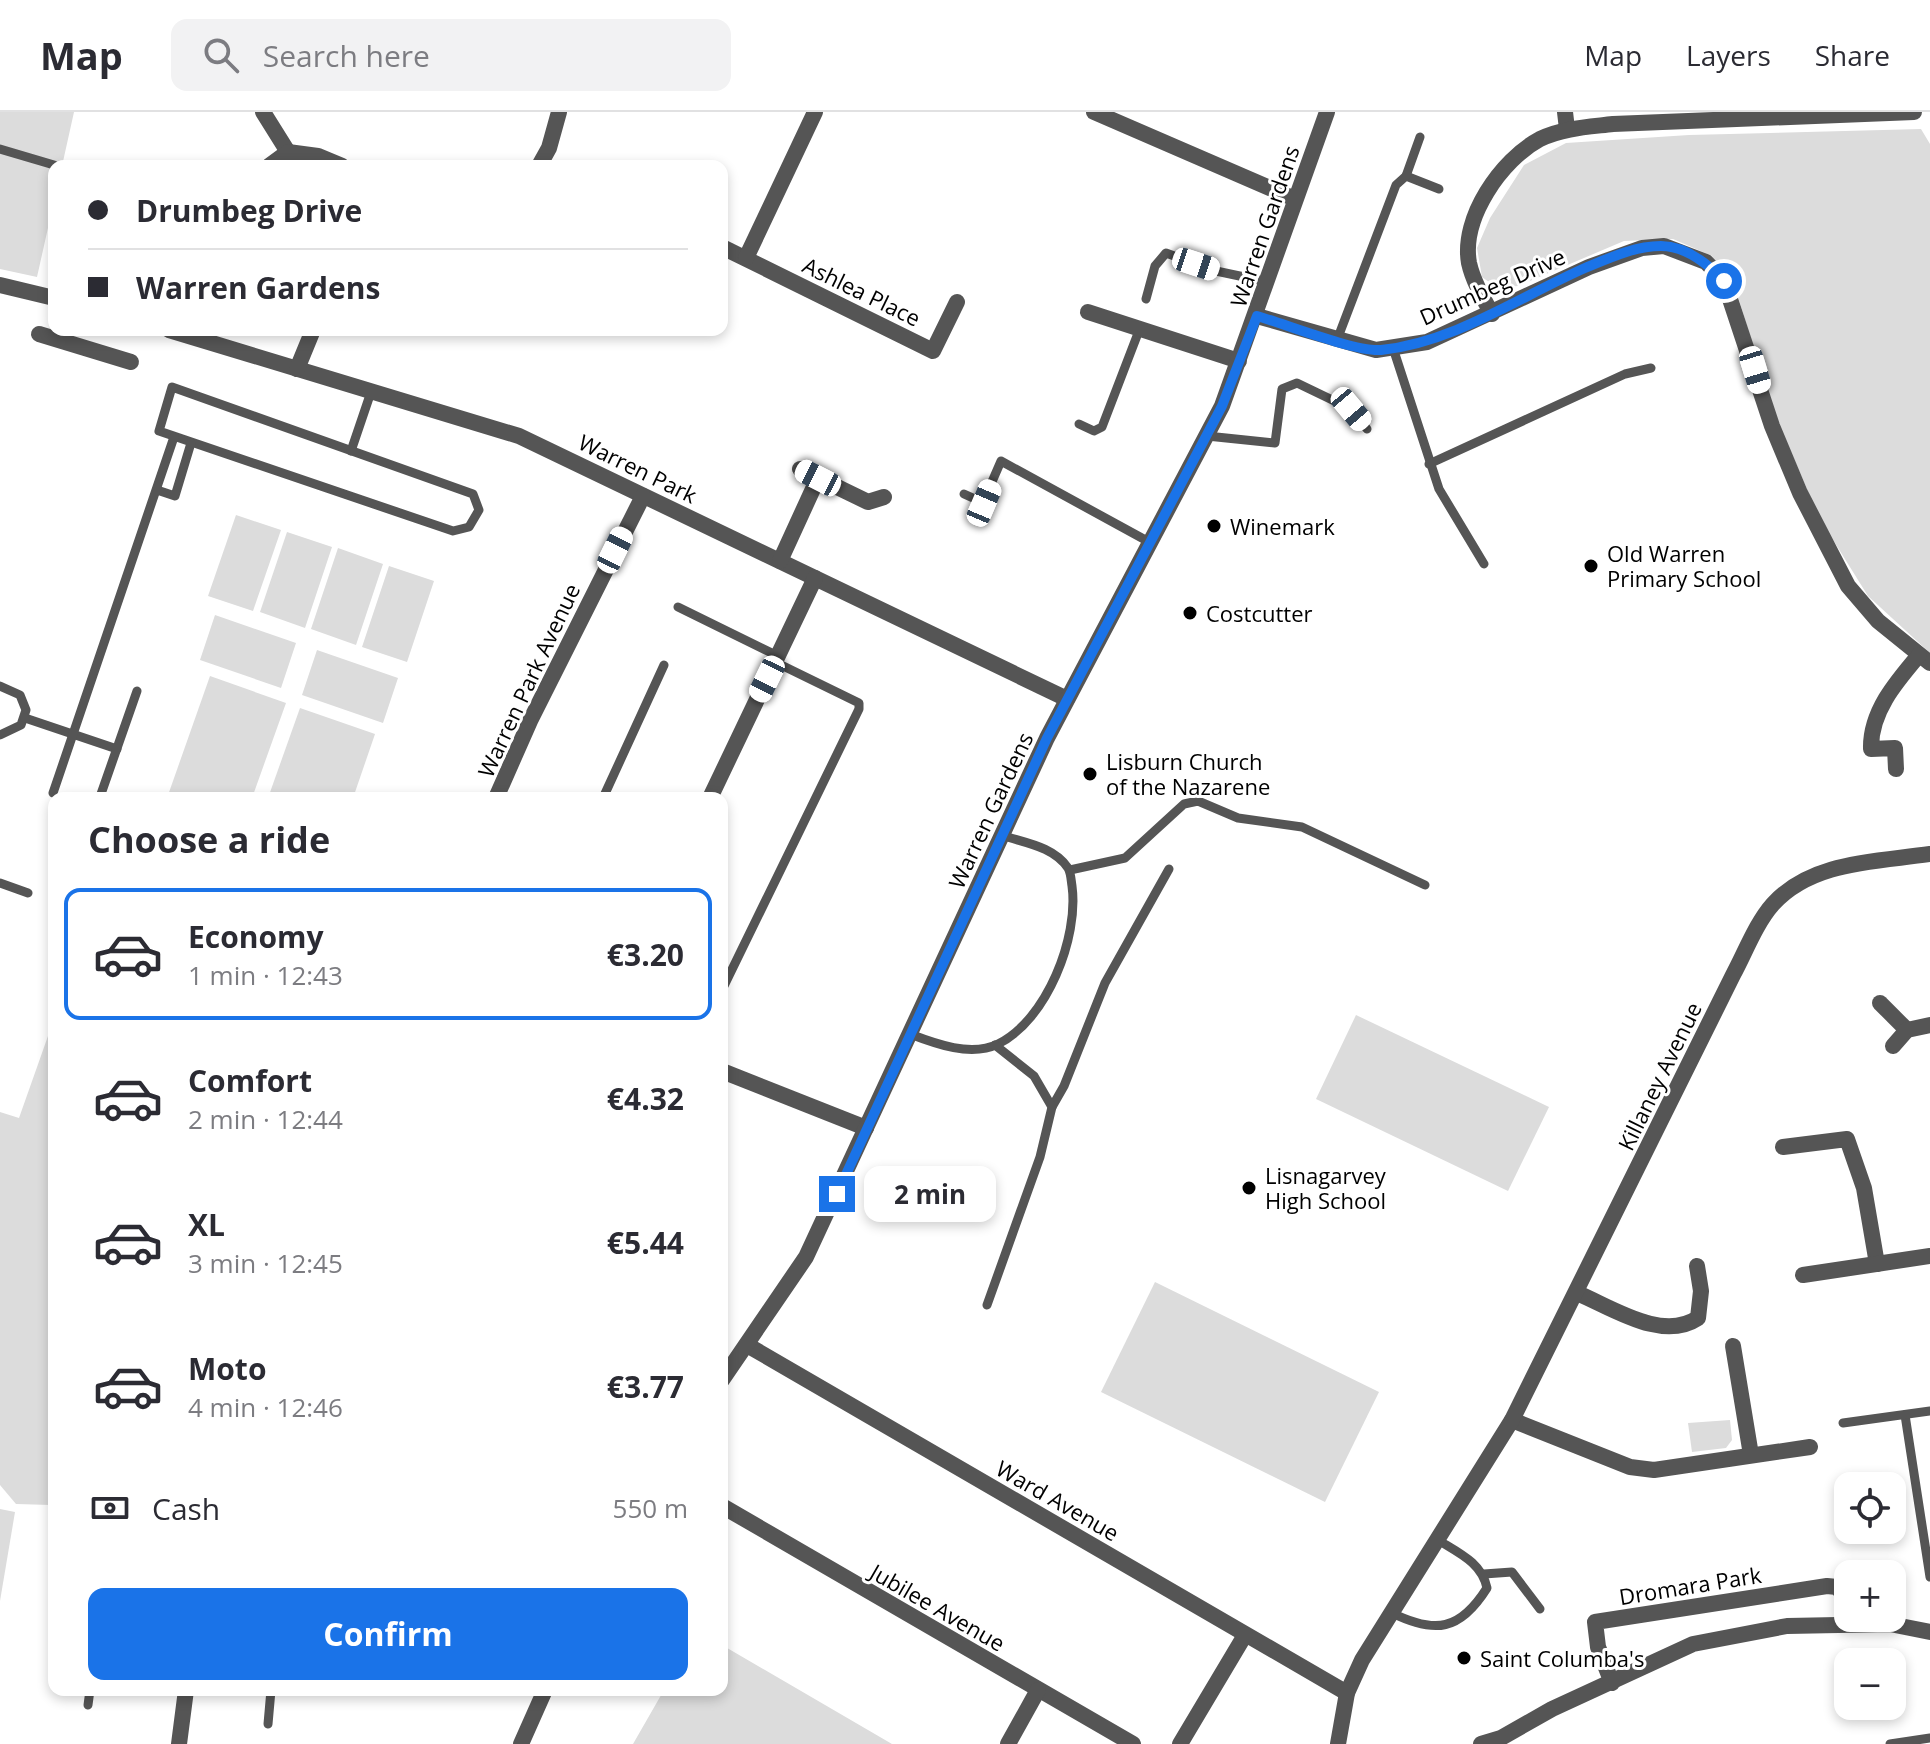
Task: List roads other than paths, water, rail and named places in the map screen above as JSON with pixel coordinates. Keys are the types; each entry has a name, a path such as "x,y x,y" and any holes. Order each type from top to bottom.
{"street":[{"path":"263,112 288,152"},
{"path":"545,160 559,112"},
{"path":"746,258 815,112"},
{"path":"1094,112 1295,199"},
{"name":"Warren Gardens","path":"728,1372 806,1257 1067,699 1207,436 1257,316 1327,112"},
{"path":"1565,112 1567,129"},
{"path":"1492,314 1473,278 1469,262 1469,231 1502,171 1523,149 1567,129 1613,124 1914,112"},
{"path":"277,160 288,152 328,160"},
{"name":"Drumbeg Drive","path":"1257,316 1376,350 1393,348 1427,342 1576,272 1642,248 1664,246 1706,262 1724,281 1772,426 1800,493 1843,577 1878,621 1925,659"},
{"name":"Ashlea Place","path":"728,250 933,351 957,302"},
{"path":"0,285 48,297"},
{"path":"1088,312 1239,361"},
{"path":"39,334 131,362"},
{"path":"83,348 86,336"},
{"name":"Warren Park","path":"189,336 519,436 1067,699"},
{"path":"297,369 311,336"},
{"path":"800,469 868,502 884,497"},
{"path":"780,561 818,478"},
{"name":"Warren Park Avenue","path":"499,792 530,721 643,496"},
{"path":"713,792 815,578"},
{"path":"1896,769 1895,748 1871,749 1871,726 1901,676 1925,659"},
{"name":"Killaney Avenue","path":"1338,1744 1347,1693 1392,1613 1512,1420 1733,975 1772,905 1800,881 1823,871 1930,854"},
{"path":"1880,1003 1907,1030"},
{"path":"1893,1046 1907,1030 1930,1025"},
{"path":"728,1073 866,1128"},
{"path":"1783,1147 1847,1139 1864,1188 1877,1264"},
{"path":"1803,1275 1930,1256"},
{"path":"1577,1293 1665,1329 1684,1327 1698,1318 1701,1291 1697,1266"},
{"name":"Ward Avenue","path":"747,1345 1347,1693"},
{"path":"1733,1346 1751,1455"},
{"path":"1512,1420 1630,1467 1654,1470 1810,1447"},
{"name":"Jubilee Avenue","path":"728,1509 1133,1744"},
{"name":"Dromara Park","path":"1612,1683 1598,1647 1595,1622 1834,1587"},
{"path":"1481,1744 1501,1738 1552,1709 1693,1644 1787,1626 1834,1622"},
{"path":"1906,1627 1930,1632"},
{"path":"1180,1744 1245,1635"},
{"path":"1008,1744 1038,1690"},
{"path":"179,1744 185,1696"},
{"path":"521,1744 542,1696"}],"lane":[{"path":"1337,340 1396,185 1406,176 1420,137"},
{"path":"0,149 48,163"},
{"path":"1406,176 1439,189"},
{"path":"1146,299 1155,266 1166,253 1216,271 1268,282"},
{"path":"1079,424 1094,431 1102,427 1140,328"},
{"path":"1393,348 1429,464 1457,523 1484,564"},
{"path":"1429,464 1625,374 1651,368"},
{"path":"1207,436 1275,443 1282,389 1297,383 1351,409 1367,429"},
{"path":"172,387 473,494 479,510 469,527 453,531 174,437 159,431 172,387"},
{"path":"351,451 371,392"},
{"path":"53,792 174,437"},
{"path":"157,490 175,496 191,443"},
{"path":"978,514 1001,461 1151,543"},
{"path":"964,494 984,503"},
{"path":"678,607 859,703 859,709 728,978"},
{"path":"606,792 664,665"},
{"path":"0,686 20,695 25,718"},
{"path":"102,792 137,691"},
{"path":"25,718 117,749"},
{"path":"0,735 15,730 25,718"},
{"path":"1070,870 1125,858 1184,804 1198,801 1238,818 1302,827 1425,885"},
{"path":"910,1034 935,1044 973,1049 995,1045 1020,1030 1037,1011 1071,938 1074,901 1070,870 1050,851 1004,836"},
{"path":"987,1305 1040,1157 1052,1107 1064,1086 1105,983 1169,869"},
{"path":"0,883 28,893"},
{"path":"995,1045 1034,1076 1052,1107"},
{"path":"1843,1423 1930,1411"},
{"path":"1905,1415 1930,1577"},
{"path":"1438,1540 1484,1574 1512,1572 1540,1609"},
{"path":"1392,1613 1418,1625 1442,1627 1478,1602 1487,1588 1484,1574"},
{"path":"88,1705 89,1696"},
{"path":"268,1724 270,1696"},
{"path":"1890,1744 1930,1738"}],"place":[{"name":"Winemark","path":"1214,526"},
{"name":"Old Warren Primary School","path":"1591,566"},
{"name":"Costcutter","path":"1190,613"},
{"name":"Lisburn Church of the Nazarene","path":"1090,774"},
{"name":"Lisnagarvey High School","path":"1249,1188"},
{"name":"Saint Columba's","path":"1464,1658"}]}
